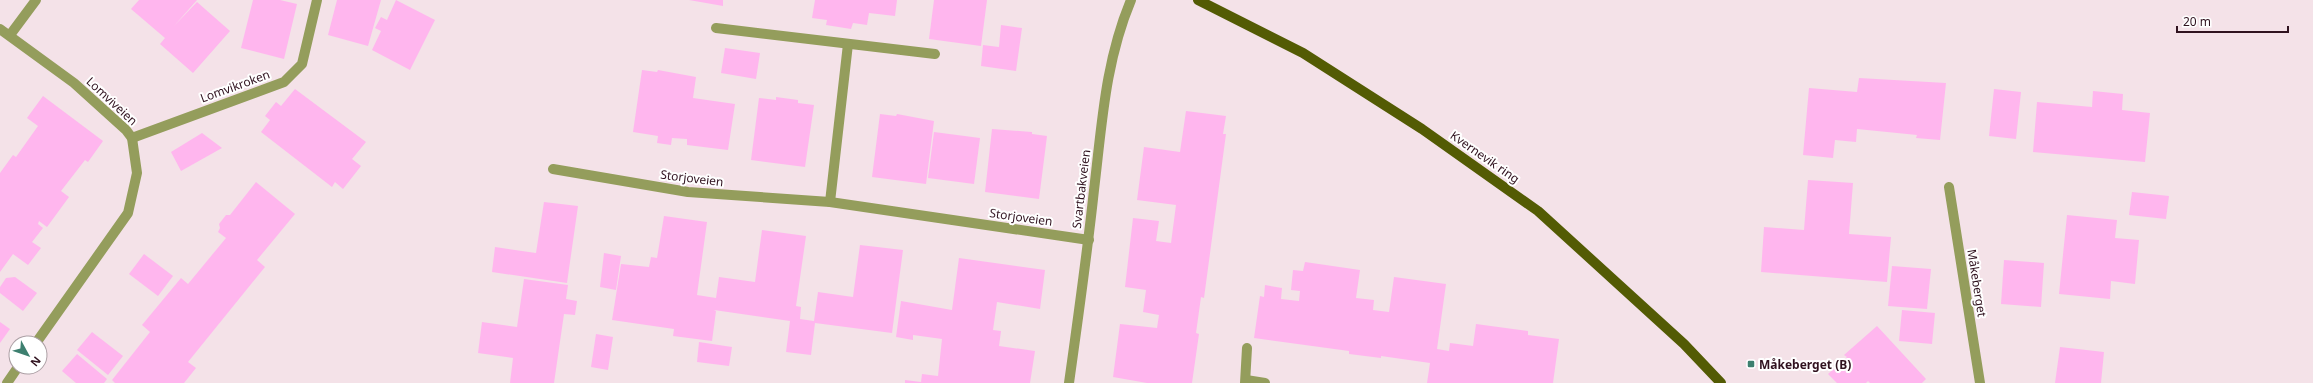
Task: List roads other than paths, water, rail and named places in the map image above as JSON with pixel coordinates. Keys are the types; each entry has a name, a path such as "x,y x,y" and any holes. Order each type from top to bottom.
{"main road":[{"name":"Kvernevik ring","path":"1198,0 1303,53 1422,129 1532,206 1684,344 1721,383"}],"street":[{"path":"10,35 36,0"},
{"name":"Lomvikroken","path":"132,138 284,82 302,64 317,0"},
{"name":"Svartbakveien","path":"1069,383 1089,240 1107,77 1119,28 1131,0"},
{"name":"Lomviveien","path":"0,28 74,83 126,130 132,138 137,173 128,213 42,335"},
{"path":"716,28 935,54"},
{"path":"830,202 848,44"},
{"name":"Storjoveien","path":"553,169 688,192 830,202 1089,240"},
{"name":"Måkeberget","path":"1949,187 1980,383"},
{"path":"1246,348 1245,382 1266,383"}],"place":[{"name":"Måkeberget (B)","path":"1751,364"}]}
